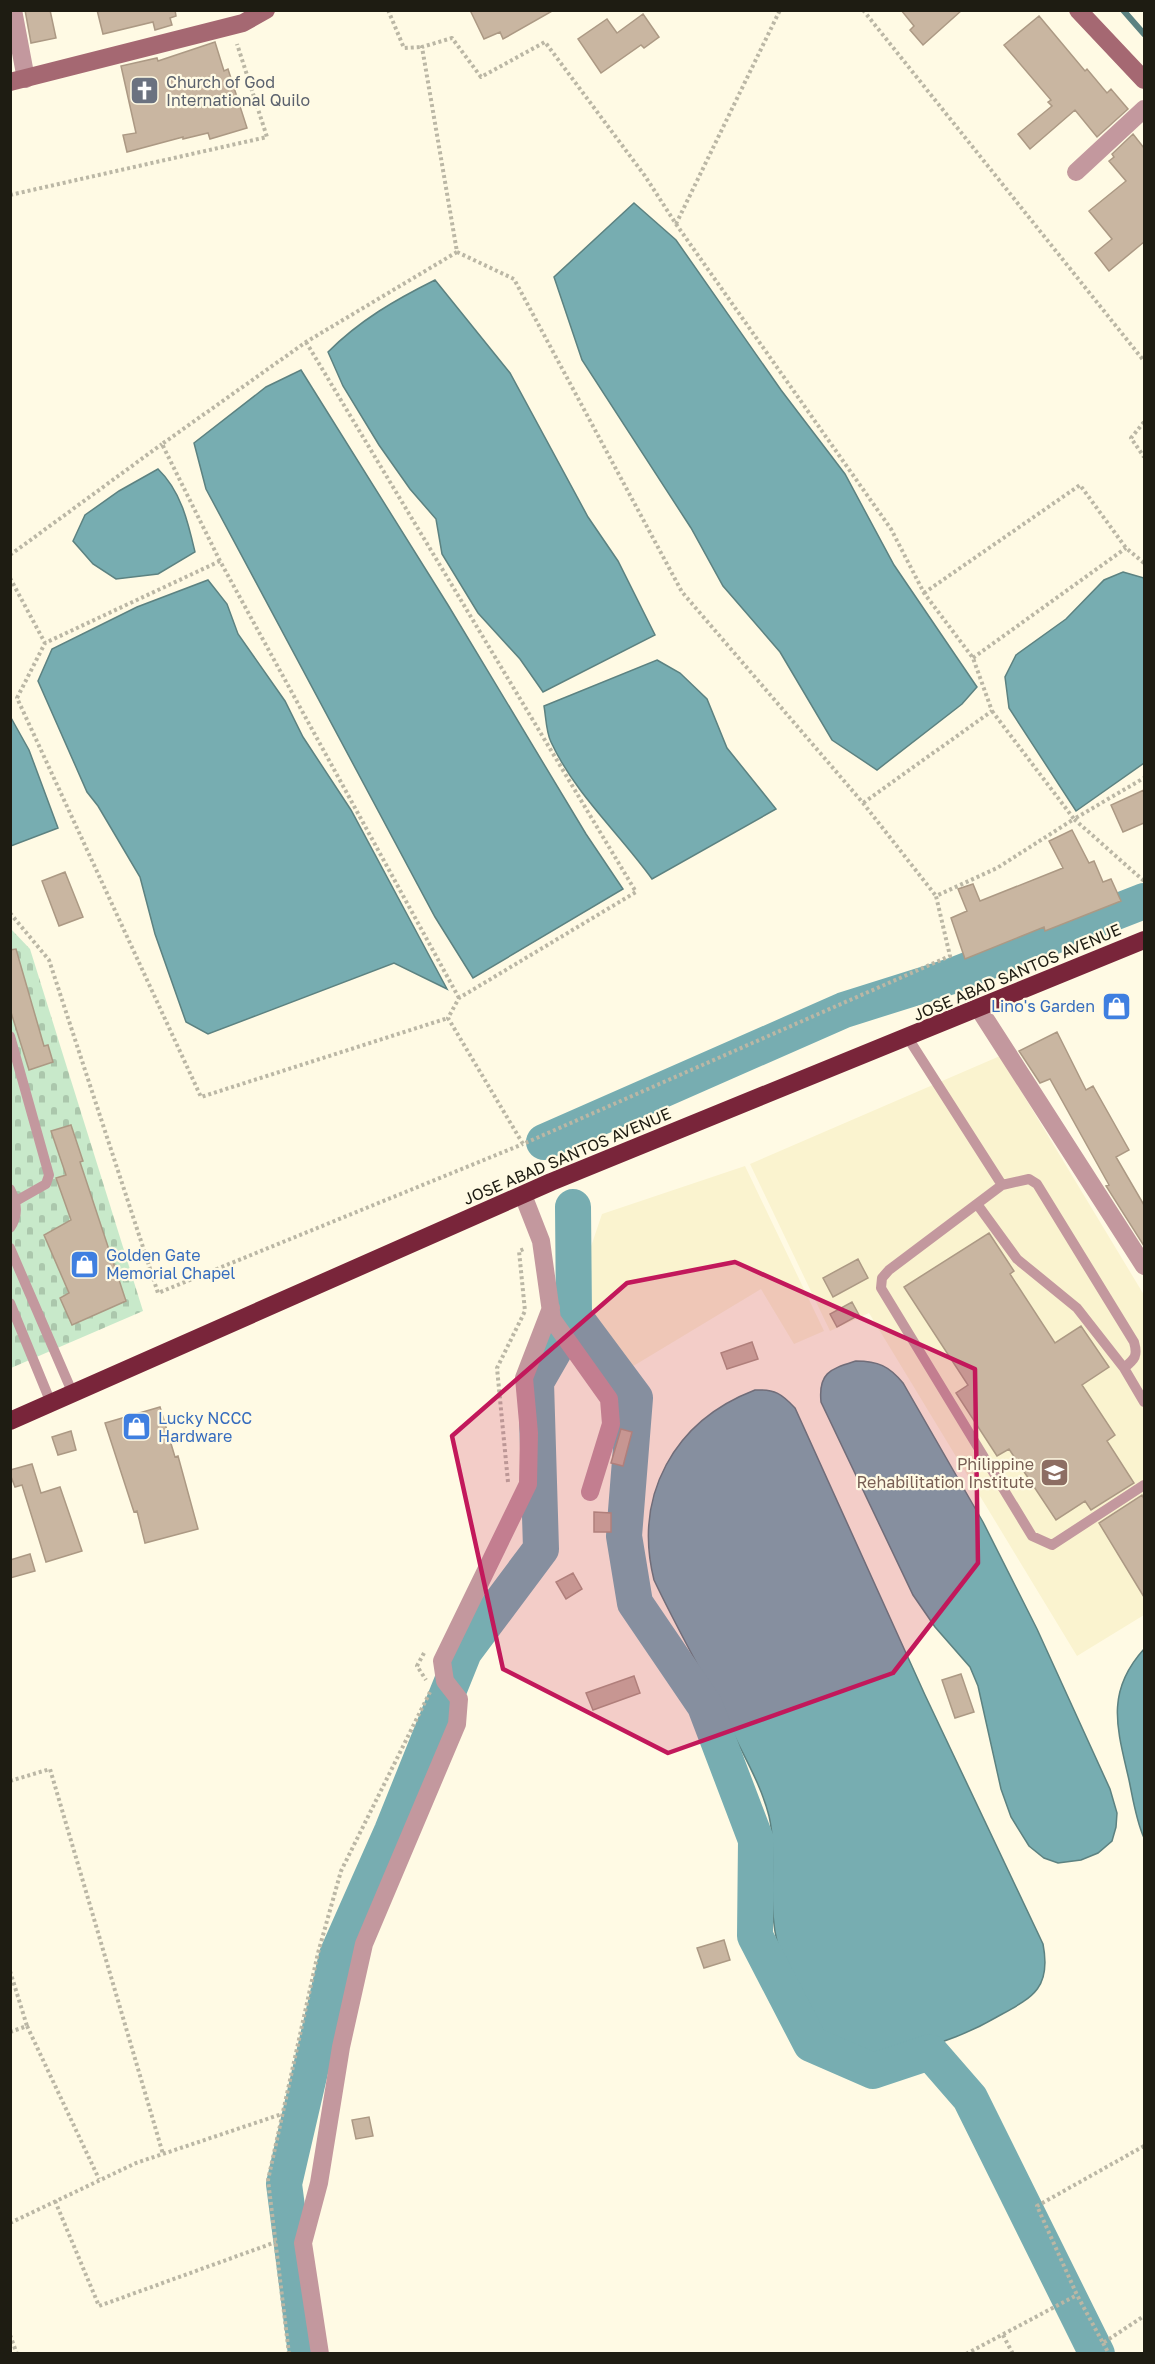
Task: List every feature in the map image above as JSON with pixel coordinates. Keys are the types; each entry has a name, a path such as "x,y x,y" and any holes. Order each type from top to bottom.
{"highway":[{"name":"JOSE ABAD SANTOS AVENUE","path":"10,1421 522,1195 1144,940"}],"street":[{"path":"13,10 18,81 238,24 266,10"},
{"path":"1078,10 1144,80"},
{"path":"1076,172 1144,109"},
{"path":"979,1009 1144,1266"},
{"path":"522,1195 541,1241 552,1314 573,1349 609,1399 611,1424 590,1492"},
{"path":"320,2354 303,2243 319,2183 341,2047 364,1944 457,1724 459,1699 446,1681 442,1661 528,1484 529,1433 524,1378 552,1314"}],"lane":[{"path":"10,1036 49,1174 46,1184 16,1201"},
{"path":"908,1038 1002,1185"},
{"path":"1124,1368 1135,1360 1137,1353 1134,1342 1037,1184 1029,1179 1002,1185 889,1270 882,1278 881,1288 1032,1536 1052,1545 1144,1485"},
{"path":"10,1189 16,1201 16,1220 10,1228"},
{"path":"977,1204 1017,1259 1077,1308 1124,1368 1144,1402"},
{"path":"10,1248 73,1394"},
{"path":"10,1303 51,1403"}],"path":[{"path":"388,10 404,48 422,47 452,38 481,76 545,42 645,176 676,224 891,529 924,593 973,658 993,711 1074,819 1144,881"},
{"path":"676,224 780,10"},
{"path":"863,10 1144,362"},
{"path":"10,195 267,137 238,24"},
{"path":"422,47 457,252"},
{"path":"10,555 306,342 457,252"},
{"path":"10,913 49,960 158,1293 523,1144 950,956 936,896 863,803 682,592 514,279 457,252"},
{"path":"220,561 45,643 17,698 201,1097 448,1018 459,998 636,892 306,342"},
{"path":"1144,422 1131,438 1144,457"},
{"path":"162,444 220,561 459,998"},
{"path":"924,593 1080,485 1126,548 1144,563"},
{"path":"973,658 1126,548"},
{"path":"10,578 45,643"},
{"path":"863,803 993,711"},
{"path":"936,896 997,868 1144,778"},
{"path":"448,1018 523,1144"},
{"path":"508,1486 496,1368 525,1311 519,1251 541,1241"},
{"path":"289,2354 268,2180 318,1953 341,1871 431,1689 417,1666 428,1645"},
{"path":"10,1781 50,1769 163,2154"},
{"path":"10,1971 27,2026 99,2179"},
{"path":"10,2032 27,2026"},
{"path":"10,2223 99,2179 163,2154 283,2114"},
{"path":"1109,2354 1077,2295 1037,2206 1144,2146"},
{"path":"55,2201 99,2306 276,2242"},
{"path":"966,2354 1077,2295"},
{"path":"1103,2343 1144,2316"},
{"path":"10,2334 17,2354"},
{"path":"1003,2335 1013,2354"}],"highlighted area":[{"path":"735,1262 975,1369 978,1563 893,1673 668,1753 503,1669 452,1436 627,1283"}],"shaded area":[{"name":"Philippine Rehabilitation Institute","path":"1000,1056 1144,1295 1144,1615 1077,1656 869,1313 830,1331 750,1164"},
{"path":"745,1166 824,1331 794,1344 761,1289 625,1371 589,1316 579,1282 602,1214"}],"green space":[{"path":"10,928 30,949 143,1311 11,1368"}],"water":[{"path":"634,203 676,240 781,390 845,474 894,565 977,687 962,704 877,770 832,740 780,652 723,586 691,528 582,360 554,277"},
{"path":"435,280 510,373 588,517 618,561 655,635 543,692 520,659 478,613 442,554 436,519 410,489 379,445 343,386 328,352 378,312"},
{"path":"301,370 448,605 586,834 623,889 473,978 435,917 206,489 194,443 266,387"},
{"path":"158,469 178,497 195,552 158,574 116,579 93,564 73,541 85,515 119,491"},
{"path":"1123,572 1144,578 1144,763 1076,811 1009,708 1005,677 1016,655 1066,619 1104,580"},
{"path":"208,580 227,604 238,634 285,701 303,737 351,810 447,989 394,963 208,1034 186,1022 155,934 140,877 98,806 87,792 38,681 52,649 137,607"},
{"path":"657,660 680,673 707,699 727,748 776,809 652,879 572,779 549,738 544,706"},
{"path":"10,716 29,750 58,828 11,846"},
{"path":"856,1361 871,1362 882,1366 893,1372 903,1383 983,1522 1037,1629 1110,1789 1117,1813 1112,1841 1098,1853 1081,1860 1058,1863 1044,1858 1029,1846 1011,1817 1001,1789 978,1686 970,1667 935,1627 913,1595 821,1402 822,1384 828,1373"},
{"path":"755,1390 778,1393 795,1408 925,1695 1043,1944 1044,1972 1036,1991 1008,2011 956,2037 932,2045 882,2055 858,2054 838,2048 817,2031 785,1965 775,1932 771,1829 762,1795 725,1717 654,1580 649,1549 650,1519 655,1491 666,1465 682,1441 702,1421 727,1404"},
{"path":"1144,1649 1144,1838 1137,1817 1121,1744 1117,1711 1124,1680"}],"building":[{"path":"25,10 50,10 56,38 31,43"},
{"path":"97,10 175,10 176,16 170,18 172,25 155,30 153,22 103,34"},
{"path":"470,10 554,10 503,39 500,32 484,39"},
{"path":"901,10 962,10 923,45 910,30 914,26"},
{"path":"643,14 659,37 644,48 641,45 601,73 578,39 607,19 617,33"},
{"path":"1039,16 1085,71 1087,69 1107,93 1111,89 1128,109 1097,137 1075,110 1030,149 1018,134 1052,106 1048,102 1051,100 1004,45"},
{"path":"215,42 224,71 228,69 247,128 210,139 208,133 183,139 183,137 127,152 123,135 136,133 121,66 157,58 158,61"},
{"path":"1133,134 1144,148 1144,242 1109,271 1095,253 1112,239 1089,211 1126,181 1109,161 1114,157 1112,154"},
{"path":"1144,790 1144,823 1123,832 1111,805"},
{"path":"1072,830 1089,863 1094,861 1103,882 1111,879 1121,901 1045,931 1044,927 965,959 951,918 967,911 958,889 973,884 980,901 1063,868 1049,841"},
{"path":"65,872 83,917 59,926 42,881"},
{"path":"16,949 44,1046 48,1045 53,1062 29,1070 10,1009 10,950"},
{"path":"1057,1032 1086,1090 1093,1086 1129,1150 1116,1157 1144,1205 1144,1246 1106,1186 1109,1185 1050,1079 1040,1083 1019,1051"},
{"name":"Golden Gate Memorial Chapel","path":"71,1125 83,1161 80,1162 126,1301 72,1325 60,1298 69,1293 44,1235 71,1220 56,1178 66,1175 51,1131"},
{"path":"989,1233 1014,1271 1010,1274 1055,1343 1081,1326 1109,1367 1082,1385 1115,1435 1107,1441 1134,1483 1091,1510 1085,1501 1056,1520 1009,1449 997,1456 956,1393 968,1385 904,1287"},
{"path":"858,1259 868,1278 833,1297 823,1278"},
{"path":"852,1302 859,1315 837,1327 830,1314"},
{"path":"752,1342 758,1359 727,1369 721,1353"},
{"path":"160,1407 175,1457 178,1456 198,1529 145,1543 137,1511 134,1512 105,1423"},
{"path":"621,1429 632,1432 623,1466 611,1463"},
{"path":"71,1431 76,1450 58,1455 52,1437"},
{"path":"32,1464 41,1493 60,1487 82,1551 46,1562 22,1485 15,1487 10,1474 10,1470"},
{"path":"1142,1495 1144,1499 1144,1597 1099,1523"},
{"path":"594,1512 611,1513 611,1532 594,1532"},
{"path":"30,1554 35,1571 10,1578 10,1560"},
{"path":"573,1573 582,1589 566,1599 556,1582"},
{"path":"961,1674 974,1712 955,1718 942,1680"},
{"path":"634,1676 640,1693 593,1710 586,1693"},
{"path":"724,1940 730,1960 704,1968 697,1948"},
{"path":"369,2117 373,2136 356,2139 352,2120"}],"waterway":[{"path":"1123,10 1144,34"},
{"path":"544,1142 844,1010 952,976 1144,901"},
{"path":"306,2354 284,2184 337,1955 392,1831 464,1652 541,1549 536,1382 574,1316 573,1207"},
{"path":"574,1316 635,1398 624,1536 635,1603 705,1706 756,1840 755,1936 811,2044 873,2071 930,2052 970,2098 1097,2354"}],"place":[{"name":"Church of God International Quilo","path":"145,91"},
{"name":"Lino's Garden","path":"1116,1006"},
{"name":"Golden Gate Memorial Chapel","path":"85,1264"},
{"name":"Lucky NCCC Hardware","path":"137,1427"},
{"name":"Philippine Rehabilitation Institute","path":"1055,1473"}]}
